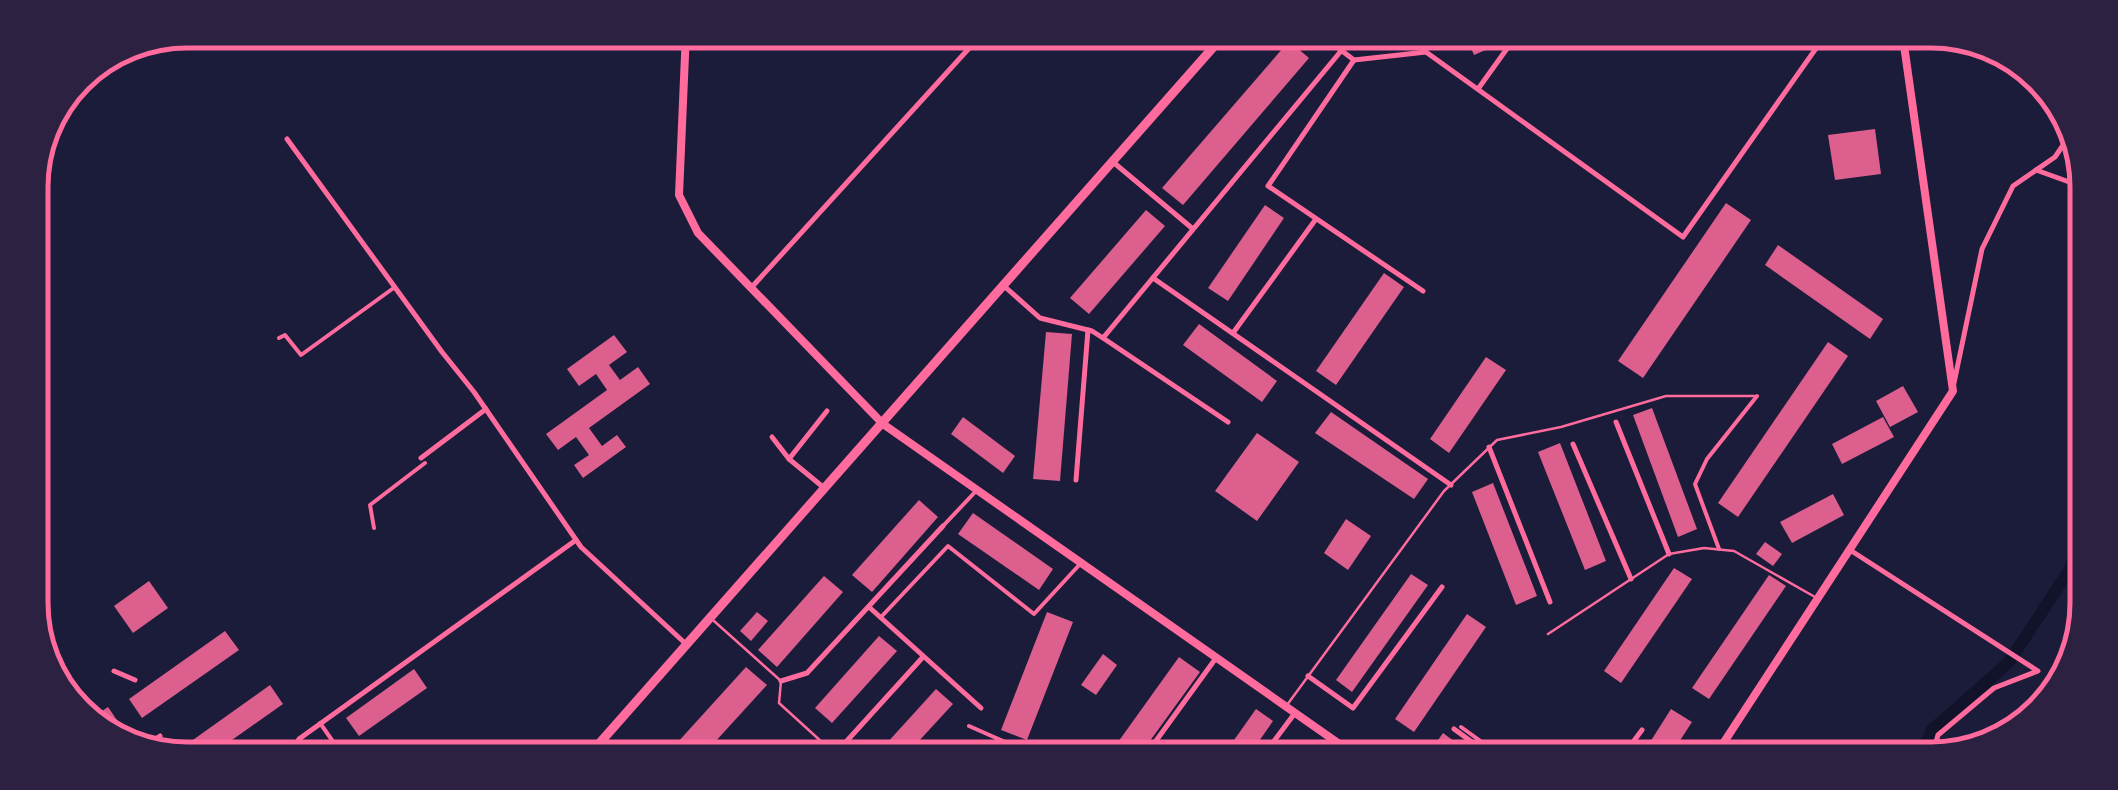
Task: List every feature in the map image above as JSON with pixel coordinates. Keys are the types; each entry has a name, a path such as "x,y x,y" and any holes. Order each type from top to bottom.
{"main road":[{"path":"601,742 1214,47"}],"street":[{"path":"685,47 680,195 698,233 883,424 1337,742"},
{"path":"751,288 970,47"},
{"path":"1336,47 1354,60 1426,52 1683,237 1818,47"},
{"path":"1478,89 1508,47"},
{"path":"1904,47 1952,391"},
{"path":"1103,338 1341,51"},
{"path":"1354,60 1268,186 1423,291"},
{"path":"287,139 486,409 576,540 687,644"},
{"path":"1724,742 1952,391 1982,249 2013,186 2055,157 2064,144"},
{"path":"1113,162 1193,229"},
{"path":"2036,170 2070,182"},
{"path":"1233,334 1316,218"},
{"path":"1153,278 1451,484"},
{"path":"279,338 285,334 300,356 395,286"},
{"path":"1004,286 1040,318 1088,330 1103,338 1228,422"},
{"path":"1076,480 1088,330"},
{"path":"1720,550 1694,484 1707,460 1757,396"},
{"path":"374,528 370,505 486,409"},
{"path":"789,459 827,411"},
{"path":"1616,422 1669,554"},
{"path":"772,437 789,459 825,489"},
{"path":"1573,444 1631,579"},
{"path":"1489,448 1550,602"},
{"path":"780,681 807,674 977,490"},
{"path":"299,739 576,540"},
{"path":"880,617 948,546 1034,614 1081,563"},
{"path":"1850,550 2038,671 1994,688 1938,736 1936,742"},
{"path":"1308,676 1353,708 1442,587"},
{"path":"869,607 981,708"},
{"path":"848,742 923,657"},
{"path":"1155,742 1216,658"},
{"path":"114,672 136,680"},
{"path":"1273,742 1294,712"},
{"path":"320,723 333,742"},
{"path":"969,726 1006,742"},
{"path":"1457,728 1474,742"},
{"path":"1457,728 1479,742"},
{"path":"1633,742 1642,730"},
{"path":"156,738 160,736"}],"lane":[{"path":"1286,706 1409,536 1451,484 1497,440 1560,427 1650,398 1757,396"},
{"path":"1548,634 1669,554 1704,548 1734,551 1818,599"},
{"path":"711,618 780,681 779,703 822,742"},
{"path":"295,742 299,739"}],"building":[{"path":"1284,47 1296,47 1309,58 1183,205 1162,188"},
{"path":"1471,47 1492,47 1474,55"},
{"path":"1875,129 1881,174 1835,180 1828,135"},
{"path":"1726,203 1751,220 1643,378 1618,361"},
{"path":"1265,205 1284,218 1228,301 1208,288"},
{"path":"1146,210 1165,226 1089,314 1070,298"},
{"path":"1778,245 1883,319 1870,339 1765,265"},
{"path":"1384,273 1404,287 1336,385 1316,371"},
{"path":"1199,324 1277,381 1262,402 1183,345"},
{"path":"1046,332 1072,334 1060,481 1033,479"},
{"path":"614,335 627,352 609,365 620,380 638,367 650,384 589,428 602,446 617,435 626,447 583,478 574,465 589,455 576,437 558,450 546,434 607,390 596,374 579,386 567,369"},
{"path":"1828,342 1848,356 1738,517 1718,503"},
{"path":"1486,357 1506,370 1449,453 1430,439"},
{"path":"1903,386 1918,412 1890,427 1876,401"},
{"path":"1652,408 1697,529 1678,537 1633,415"},
{"path":"1331,412 1428,479 1414,499 1315,433"},
{"path":"963,417 1015,456 1003,473 951,434"},
{"path":"1883,417 1894,437 1842,464 1832,444"},
{"path":"1257,433 1299,462 1257,521 1215,491"},
{"path":"1560,443 1606,561 1585,570 1538,452"},
{"path":"1493,483 1537,596 1516,605 1472,492"},
{"path":"1833,494 1844,515 1792,543 1780,522"},
{"path":"919,500 938,517 872,592 852,575"},
{"path":"973,513 1053,569 1039,590 958,534"},
{"path":"1346,519 1371,536 1348,570 1324,553"},
{"path":"1765,542 1782,554 1773,566 1756,554"},
{"path":"1674,568 1692,579 1621,683 1604,671"},
{"path":"1411,574 1428,585 1352,692 1336,680"},
{"path":"1769,575 1786,586 1709,699 1692,688"},
{"path":"824,576 843,592 777,667 758,650"},
{"path":"149,581 168,608 133,633 114,606"},
{"path":"757,612 768,621 751,641 740,631"},
{"path":"1047,612 1073,622 1027,740 1001,730"},
{"path":"1467,614 1486,627 1414,732 1395,719"},
{"path":"225,631 239,650 142,718 129,699"},
{"path":"879,636 897,651 832,723 815,708"},
{"path":"1103,654 1117,665 1096,695 1081,685"},
{"path":"1179,657 1200,672 1149,742 1118,742"},
{"path":"746,667 767,685 715,742 678,742"},
{"path":"414,669 427,688 359,736 346,718"},
{"path":"270,685 283,704 229,742 190,742"},
{"path":"936,689 953,704 918,742 888,742"},
{"path":"108,707 121,726 109,719 100,712"},
{"path":"1256,709 1273,721 1258,742 1233,742"},
{"path":"1671,709 1692,722 1679,742 1650,742"},
{"path":"1443,733 1455,742 1437,742"}],"waterway":[{"path":"1927,742 1932,730 2009,662 2070,568"}]}
